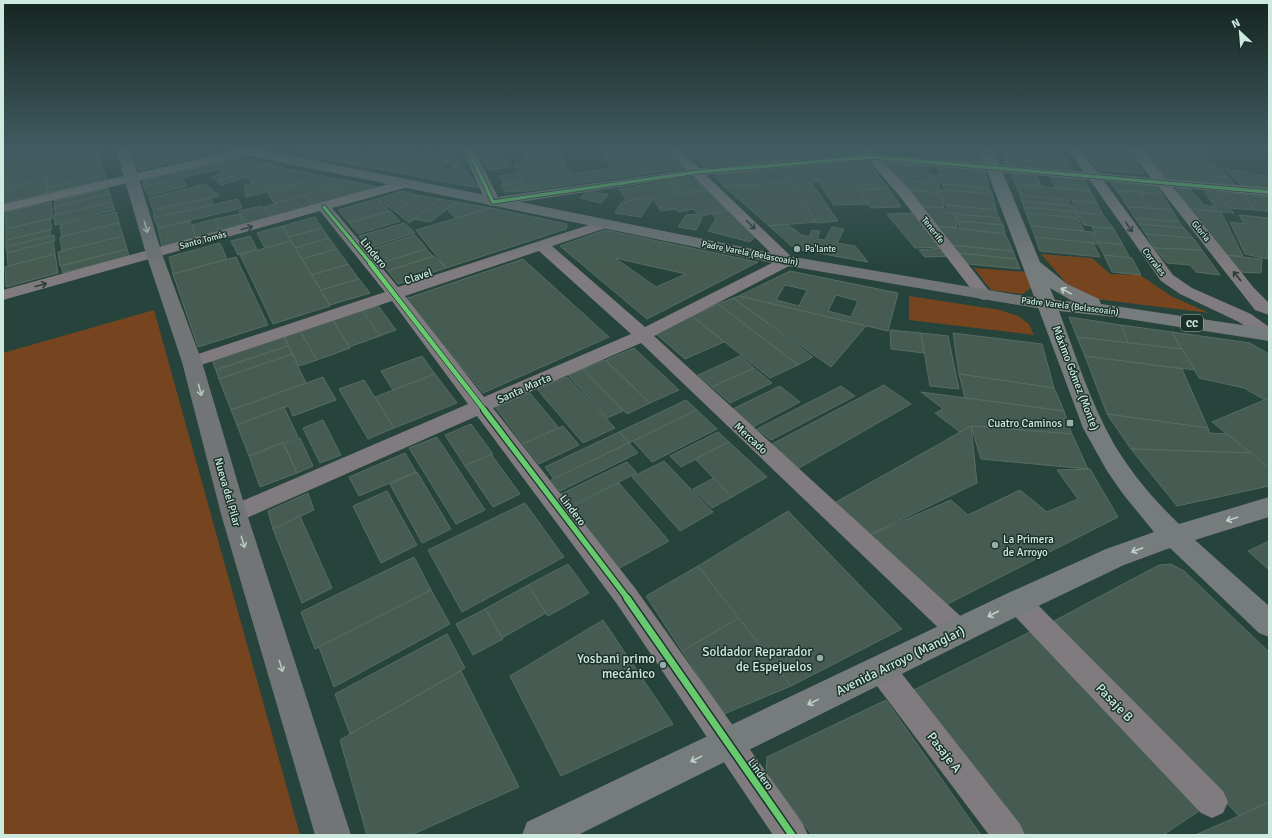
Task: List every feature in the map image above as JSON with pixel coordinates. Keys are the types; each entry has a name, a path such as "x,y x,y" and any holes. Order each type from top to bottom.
{"main road":[{"name":"Nueva del Pilar","path":"135,188 154,254 192,362 234,514 333,835"},
{"name":"Padre Varela (Belascoaín)","path":"424,188 788,261 984,295 1115,311 1269,335"},
{"name":"Máximo Gómez (Monte)","path":"1001,188 1048,304 1090,420 1103,445 1142,503 1174,536 1269,624"},
{"path":"1031,263 1048,280 1066,291 1088,302 1115,311"},
{"name":"Avenida Arroyo (Manglar)","path":"540,835 1018,602 1115,557 1174,536 1269,507"}],"street":[{"path":"3,208 91,188"},
{"name":"Santo Tomás","path":"3,295 389,188"},
{"path":"486,188 493,202 587,188"},
{"path":"713,188 788,261"},
{"name":"Tenerife","path":"900,188 984,295"},
{"name":"Corrales","path":"1103,188 1166,278 1186,291 1229,309 1246,318 1269,335"},
{"name":"Gloria","path":"1167,188 1265,308"},
{"path":"1227,188 1269,192"},
{"name":"Lindero","path":"324,207 395,294 626,596 792,835"},
{"name":"Clavel","path":"192,362 604,224"},
{"name":"Mercado","path":"542,245 643,335 959,631"},
{"name":"Santa Marta","path":"234,514 643,335 788,261"},
{"path":"1229,309 1241,313 1250,313 1265,308"},
{"name":"Pasaje B","path":"1018,602 1212,802"},
{"name":"Pasaje A","path":"881,669 1009,835"}],"shaded area":[{"path":"1041,254 1092,258 1110,274 1140,275 1171,296 1209,313 1096,299 1067,284"},
{"path":"974,268 1026,272 1033,286 1023,294 991,290"},
{"path":"909,296 1000,310 1018,316 1029,324 1034,335 909,320"},
{"path":"154,310 300,835 3,835 3,353"}],"building":[{"path":"3,188 47,188 47,193 3,203"},
{"path":"47,188 71,188 47,193"},
{"path":"108,188 110,194 55,207 54,201"},
{"path":"144,188 179,188 148,196"},
{"path":"189,188 210,188 220,196 153,210 149,198"},
{"path":"244,188 282,188 246,197"},
{"path":"279,188 332,188 274,203 267,191"},
{"path":"330,188 373,188 338,198"},
{"path":"330,188 338,198 312,205 304,195"},
{"path":"503,188 525,188 527,191 505,192"},
{"path":"526,188 547,188 527,191"},
{"path":"676,188 704,188 706,190 680,193"},
{"path":"676,188 680,193 627,201 619,189"},
{"path":"726,188 795,188 816,222 769,226"},
{"path":"795,188 815,188 838,221 816,223"},
{"path":"823,188 858,188 868,204 834,205"},
{"path":"859,188 887,188 860,190"},
{"path":"888,188 901,207 871,208 860,190"},
{"path":"906,188 940,188 941,193 908,190"},
{"path":"944,188 989,188 992,194 944,190"},
{"path":"1017,188 1059,188 1090,191 1097,203 1020,195"},
{"path":"1065,188 1089,188 1090,191"},
{"path":"1115,188 1138,188 1139,192 1117,191"},
{"path":"1138,188 1158,188 1162,194 1139,192"},
{"path":"1176,188 1190,189 1204,205 1215,207 1204,191 1215,192 1234,213 1190,209"},
{"path":"1252,188 1269,188 1269,190"},
{"path":"706,190 727,210 702,216 693,209 679,212 675,209 661,211 653,199"},
{"path":"908,190 941,193 944,208 920,206"},
{"path":"940,190 992,194 996,210 944,205"},
{"path":"402,191 417,195 396,212 377,199"},
{"path":"588,191 608,195 601,203 580,198"},
{"path":"1117,191 1139,192 1150,208 1128,207"},
{"path":"1139,192 1162,194 1172,210 1150,208"},
{"path":"1215,192 1243,194 1254,210 1230,208"},
{"path":"110,194 112,202 56,215 54,207"},
{"path":"1243,194 1269,197 1269,211 1254,210"},
{"path":"304,195 312,205 295,210 287,200"},
{"path":"417,195 440,199 409,223 396,212"},
{"path":"1020,195 1068,200 1071,206 1022,201"},
{"path":"651,197 653,199 641,217 615,213 622,202"},
{"path":"211,198 213,205 154,218 153,210"},
{"path":"238,199 242,208 158,228 154,218"},
{"path":"377,199 389,211 349,223 338,210"},
{"path":"440,199 457,202 430,222 414,219"},
{"path":"287,200 295,210 271,217 264,207"},
{"path":"1072,200 1097,203 1103,215 1077,212"},
{"path":"1022,201 1073,206 1076,212 1024,207"},
{"path":"51,202 53,218 6,229 5,212"},
{"path":"112,202 115,210 55,225 54,215"},
{"path":"457,202 491,208 455,218 447,209"},
{"path":"946,205 996,210 999,218 948,214"},
{"path":"262,206 271,217 244,224 239,211"},
{"path":"920,206 944,208 946,213 956,214 957,228 935,226"},
{"path":"1024,207 1076,212 1079,218 1026,213"},
{"path":"1128,207 1172,210 1179,222 1135,218"},
{"path":"491,208 567,224 566,229 446,268 416,230"},
{"path":"1190,209 1221,212 1243,256 1224,255"},
{"path":"727,210 756,235 750,242 708,231 716,219 712,214"},
{"path":"390,211 400,221 358,234 349,223"},
{"path":"116,212 119,223 62,237 60,225"},
{"path":"1077,212 1103,215 1114,229 1084,225"},
{"path":"916,213 942,247 915,248 887,214"},
{"path":"1026,213 1078,218 1084,231 1031,226"},
{"path":"239,214 244,224 220,232 215,219"},
{"path":"699,214 702,218 696,230 678,227 686,215"},
{"path":"956,214 999,218 1003,225 957,221"},
{"path":"1239,215 1269,218 1268,259 1245,254 1230,222 1244,224"},
{"path":"315,217 322,228 289,237 283,226"},
{"path":"1135,218 1179,222 1184,228 1139,224"},
{"path":"50,219 52,229 6,240 6,229"},
{"path":"215,219 220,232 196,238 192,225"},
{"path":"190,221 196,238 162,247 158,228"},
{"path":"958,221 1003,225 1005,234 960,229"},
{"path":"119,223 123,236 62,251 60,237"},
{"path":"404,223 415,233 369,248 359,236"},
{"path":"787,224 802,235 809,237 812,230 820,231 817,239 825,240 832,227 844,229 837,243 855,246 868,262 795,249 769,226"},
{"path":"1139,224 1184,228 1193,238 1146,234"},
{"path":"283,226 291,241 265,248 257,233"},
{"path":"935,226 1005,234 1013,251 949,245"},
{"path":"1031,226 1093,232 1098,244 1035,237"},
{"path":"1092,227 1114,229 1123,245 1099,242"},
{"path":"322,228 329,238 295,248 289,237"},
{"path":"50,230 51,236 6,247 6,240"},
{"path":"605,230 758,262 647,319 560,246","holes":["615,258 686,274 656,287"]},
{"path":"1146,234 1193,238 1202,250 1154,248"},
{"path":"54,235 55,241 7,253 6,247"},
{"path":"415,235 427,249 381,263 369,250"},
{"path":"123,236 127,249 60,266 58,252"},
{"path":"250,236 257,249 238,255 231,241"},
{"path":"1035,237 1093,243 1100,257 1040,251"},
{"path":"329,238 337,249 302,259 295,248"},
{"path":"53,241 55,254 8,266 7,253"},
{"path":"291,241 330,306 273,324 240,255"},
{"path":"1097,242 1123,245 1130,258 1104,255"},
{"path":"220,243 227,259 173,274 169,257"},
{"path":"949,245 1013,251 1016,259 958,253"},
{"path":"944,248 951,256 925,257 919,250"},
{"path":"1154,248 1202,250 1220,275 1196,272 1190,265 1167,263"},
{"path":"127,249 129,256 63,273 61,266"},
{"path":"337,249 348,264 312,275 302,259"},
{"path":"426,249 433,256 388,271 381,263"},
{"path":"958,253 1016,259 1020,269 968,264"},
{"path":"55,254 58,273 6,287 5,267"},
{"path":"1104,255 1132,258 1141,275 1112,272"},
{"path":"1224,255 1262,259 1261,273 1237,272"},
{"path":"434,256 446,268 398,284 388,271"},
{"path":"236,257 268,325 198,347 173,274"},
{"path":"523,259 609,337 483,393 405,299"},
{"path":"348,264 359,279 321,290 312,275"},
{"path":"790,271 898,293 888,331 739,296","holes":["785,285 807,290 799,306 776,300","836,295 858,301 851,317 828,311"]},
{"path":"359,279 370,293 330,305 321,290"},
{"path":"739,296 866,326 831,367 733,298"},
{"path":"733,298 813,357 798,365 718,304"},
{"path":"377,304 396,330 379,336 361,309"},
{"path":"718,304 798,365 770,378 692,316"},
{"path":"361,309 380,336 349,347 332,319"},
{"path":"692,316 724,342 685,359 655,333"},
{"path":"1069,317 1121,325 1128,343 1077,337"},
{"path":"332,319 350,348 317,360 300,331"},
{"path":"1121,325 1172,332 1182,349 1128,343"},
{"path":"890,330 921,333 924,353 891,349"},
{"path":"300,331 317,360 299,366 284,336"},
{"path":"1172,332 1250,343 1269,354 1269,398 1265,400 1244,388 1199,378"},
{"path":"921,333 948,336 959,389 930,386"},
{"path":"953,333 1042,344 1054,388 959,374"},
{"path":"284,336 288,346 216,370 212,360"},
{"path":"1077,337 1182,349 1195,370 1085,356"},
{"path":"288,346 292,354 219,379 216,370"},
{"path":"634,348 679,390 650,403 606,360"},
{"path":"292,354 306,383 231,410 219,379"},
{"path":"422,356 435,374 393,390 381,371"},
{"path":"740,356 754,368 712,387 698,375"},
{"path":"1085,356 1182,369 1208,428 1107,414"},
{"path":"605,360 650,403 627,414 583,369"},
{"path":"754,368 772,383 730,403 712,387"},
{"path":"583,369 623,411 607,418 568,375"},
{"path":"435,374 457,403 394,428 375,397"},
{"path":"959,374 1054,388 1064,411 965,398"},
{"path":"323,377 336,400 293,416 289,406 237,425 231,410"},
{"path":"567,377 615,428 583,443 537,389"},
{"path":"364,380 394,428 368,439 339,389"},
{"path":"884,385 911,404 799,468 772,444"},
{"path":"780,386 800,402 753,427 733,409"},
{"path":"841,386 855,396 771,440 757,429"},
{"path":"921,392 1064,411 1072,434 971,426 960,432 935,413 943,409"},
{"path":"530,393 559,428 523,444 495,407"},
{"path":"1269,398 1269,468 1212,422"},
{"path":"686,400 697,410 629,443 619,432"},
{"path":"284,407 298,437 249,456 237,425"},
{"path":"697,410 717,429 652,462 633,441"},
{"path":"1107,414 1208,428 1209,433 1227,434 1251,453 1131,449"},
{"path":"323,420 341,455 320,463 303,428"},
{"path":"471,424 493,454 465,466 445,435"},
{"path":"563,426 579,445 539,464 523,444"},
{"path":"971,426 1072,434 1088,469 981,459"},
{"path":"971,426 977,483 863,538 829,506"},
{"path":"619,432 629,443 554,479 545,467"},
{"path":"718,432 729,442 681,467 670,456"},
{"path":"437,437 485,510 456,524 409,448"},
{"path":"300,438 313,466 297,473 284,444"},
{"path":"729,442 767,477 732,497 695,459"},
{"path":"283,443 297,473 260,487 249,456"},
{"path":"629,443 638,453 560,491 551,480"},
{"path":"1131,449 1251,453 1269,468 1269,486 1177,506"},
{"path":"405,453 416,472 359,496 349,477"},
{"path":"491,454 520,494 493,507 465,466"},
{"path":"664,461 713,512 680,531 632,477"},
{"path":"627,462 637,473 570,506 561,494"},
{"path":"1090,469 1118,517 936,610 863,538 951,500 968,515 1020,490 1047,512 1078,499 1057,470"},
{"path":"417,472 451,529 422,543 390,484"},
{"path":"714,478 732,497 712,508 693,489"},
{"path":"619,483 669,541 618,569 571,507"},
{"path":"387,491 417,545 381,563 353,506"},
{"path":"308,493 314,510 273,529 268,511"},
{"path":"525,503 564,557 462,612 428,550"},
{"path":"788,511 902,629 791,686 698,566"},
{"path":"300,516 332,588 302,603 273,529"},
{"path":"1269,541 1269,570 1248,551"},
{"path":"414,557 431,590 315,649 301,612"},
{"path":"568,564 589,593 548,616 528,585"},
{"path":"1171,564 1184,571 1269,652 1269,802 1239,816 1054,621 1159,565"},
{"path":"698,566 739,618 682,651 646,596"},
{"path":"528,585 546,613 502,638 485,609"},
{"path":"431,590 450,624 334,687 319,647"},
{"path":"485,609 503,639 473,655 456,624"},
{"path":"739,618 791,686 724,714 682,651"},
{"path":"603,620 673,724 561,776 510,676"},
{"path":"1034,630 1199,811 1163,835 1025,835 912,691"},
{"path":"447,634 465,668 350,734 335,694"},
{"path":"461,671 519,787 411,835 367,835 340,740"},
{"path":"886,700 981,835 812,835 766,773 767,757"},
{"path":"1269,802 1269,835 1195,835 1239,816"}],"cycle path":[{"path":"486,188 493,202 587,188"},
{"path":"1225,188 1269,192"},
{"path":"324,207 395,294 626,596 792,835"}],"place":[{"name":"Pa'lante","path":"797,249"},
{"name":"Cuatro Caminos","path":"1070,423"},
{"name":"La Primera de Arroyo","path":"995,545"},
{"name":"Soldador Reparador de Espejuelos","path":"820,658"},
{"name":"Yosbani primo mecánico","path":"663,665"}]}
